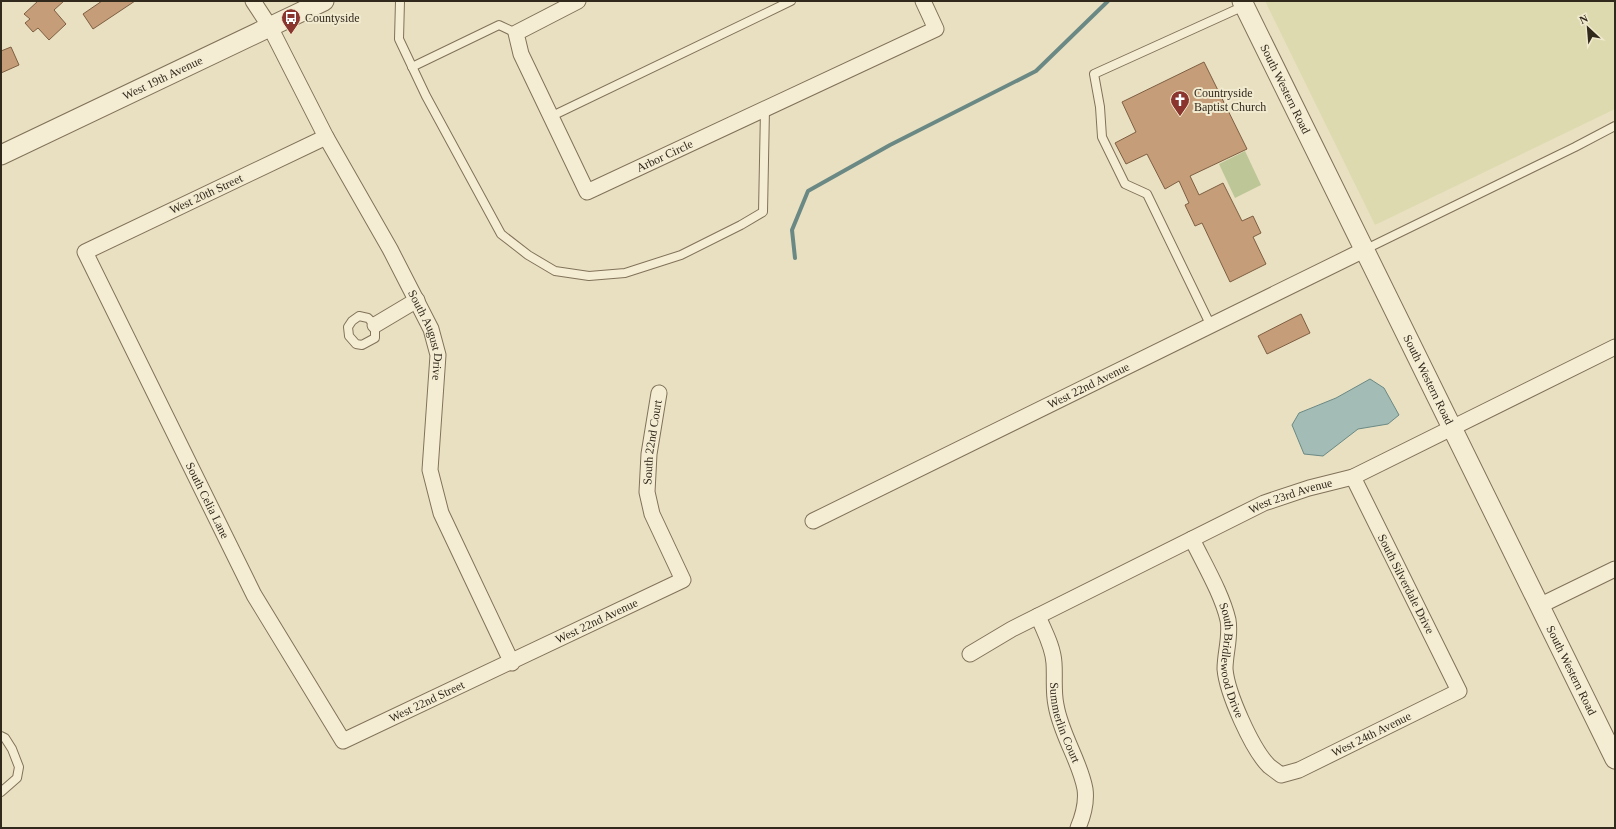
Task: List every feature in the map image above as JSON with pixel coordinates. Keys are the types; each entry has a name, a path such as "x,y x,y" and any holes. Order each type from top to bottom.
{"street":[{"name":"South August Drive","path":"253,1 270,27 326,137 390,249 431,329 438,355 430,470 442,513 512,662"},
{"name":"West 19th Avenue","path":"1,155 324,1"},
{"path":"516,33 578,1"},
{"name":"Arbor Circle","path":"516,33 521,54 587,192 936,29 923,1"},
{"name":"South Western Road","path":"1243,3 1615,759"},
{"name":"West 20th Street","path":"85,252 326,137"},
{"name":"West 22nd Avenue","path":"813,521 1210,324 1364,250"},
{"name":"South Celia Lane","path":"85,252 254,595 343,741"},
{"path":"375,325 417,300"},
{"name":"West 23rd Avenue","path":"970,654 1012,629 1264,503 1309,488 1353,477 1451,427 1615,347"},
{"name":"South 22nd Court","path":"659,393 649,454 647,492 652,514 683,580"},
{"name":"South Silverdale Drive","path":"1353,477 1459,691"},
{"name":"South Bridlewood Drive","path":"1192,539 1219,596 1228,621 1225,670 1232,697 1253,743 1269,765 1281,775"},
{"path":"1540,606 1615,569"},
{"name":"West 22nd Avenue","path":"512,662 683,580"},
{"name":"Summerlin Court","path":"1038,616 1050,643 1054,661 1054,686 1057,712 1063,734 1079,768 1085,790 1084,811 1078,828"},
{"name":"West 22nd Street","path":"343,741 512,662"},
{"name":"West 24th Avenue","path":"1281,775 1299,770 1459,691"}],"lane":[{"path":"400,1 399,39 412,67 501,234 528,255 555,271 589,276 625,273 681,255 741,225 763,212 765,109"},
{"path":"550,117 791,1"},
{"path":"1210,324 1147,194 1125,184 1102,137 1100,107 1094,74 1243,3"},
{"path":"412,67 499,25 516,33"},
{"path":"1364,250 1568,151 1615,126"},
{"path":"1,736 5,738 19,767 17,778 1,792"}],"shaded area":[{"path":"1265,1 1615,1 1615,109 1375,225"}],"green space":[{"path":"1245,151 1261,185 1235,198 1219,164"}],"water":[{"path":"1370,379 1384,388 1399,415 1388,424 1358,429 1323,456 1304,454 1292,425 1299,413 1336,398"}],"building":[{"path":"38,1 64,1 54,10 66,24 49,40 38,28 33,32 25,23 30,19 24,14"},
{"path":"102,1 135,1 93,29 83,14"},
{"path":"11,47 19,65 1,73 1,51"},
{"name":"Countryside Baptist Church","path":"1204,62 1247,149 1190,176 1199,195 1223,183 1242,221 1253,216 1261,233 1253,237 1266,264 1230,282 1202,223 1195,226 1185,205 1189,203 1179,181 1165,189 1147,154 1126,164 1115,143 1136,132 1122,102"},
{"path":"1301,314 1310,333 1267,354 1258,336"}],"waterway":[{"path":"795,258 792,230 808,191 890,145 1036,71 1108,1"}],"place":[{"name":"Countyside","path":"291,35"},
{"name":"Countryside Baptist Church","path":"1180,117"}]}
